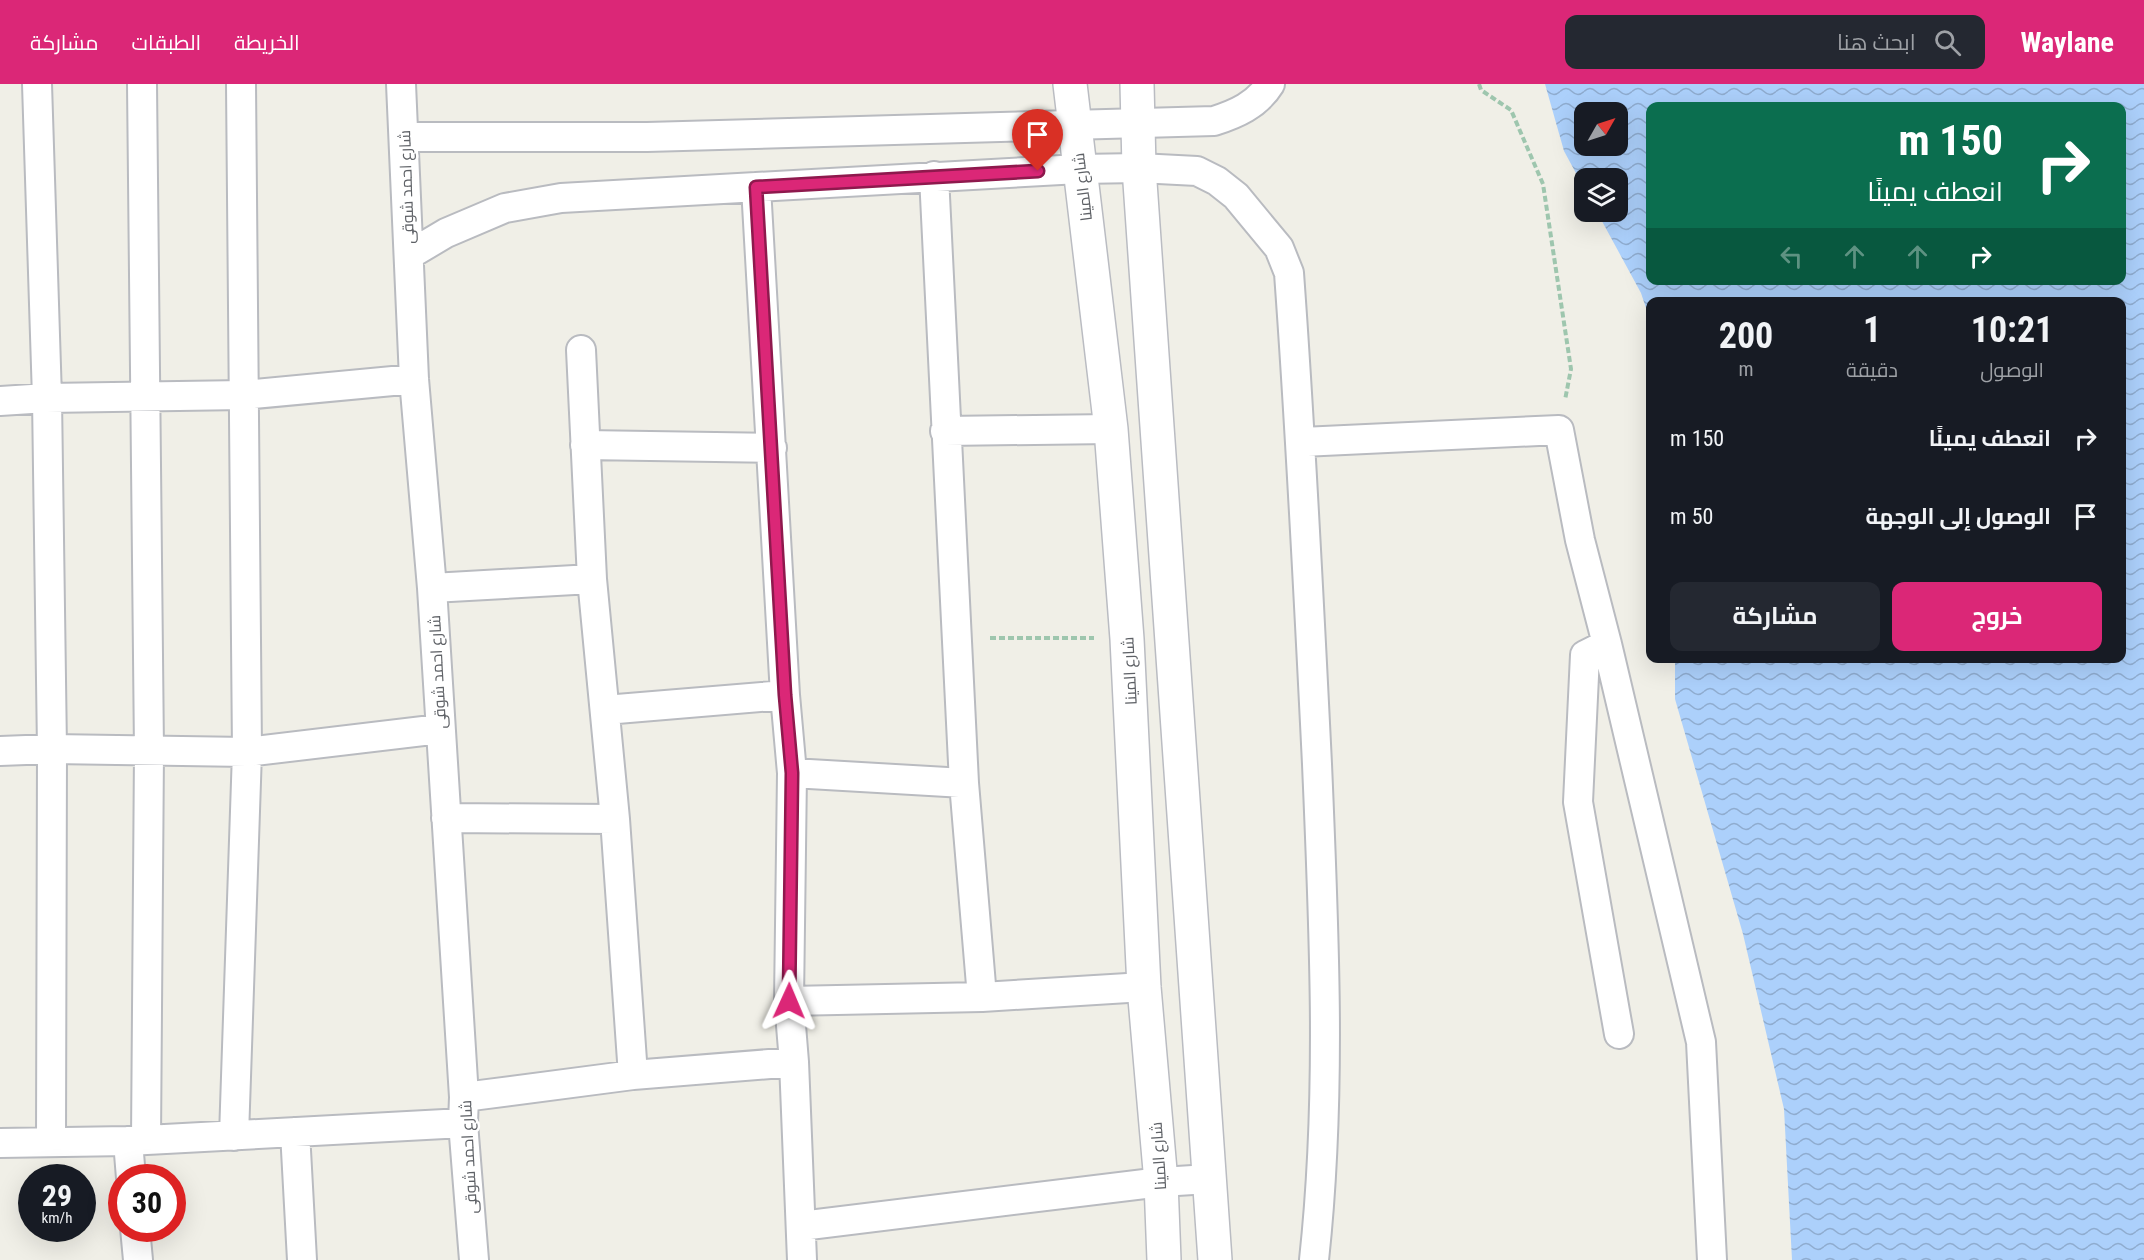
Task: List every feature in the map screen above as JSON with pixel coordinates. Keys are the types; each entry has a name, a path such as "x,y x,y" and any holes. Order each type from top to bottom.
{"main road":[{"name":"شارع المينا","path":"1070,84 1111,429 1127,639 1144,987 1161,1182 1164,1260"},
{"path":"1137,84 1139,168 1215,1260"}],"street":[{"path":"38,84 47,398 52,749 51,1142"},
{"path":"133,1164 137,1140 149,751 142,84"},
{"path":"234,1136 247,752 241,84"},
{"name":"شارع احمد شوقى","path":"401,84 414,379 432,588 474,1260"},
{"path":"404,137 647,137 1214,121 1234,115 1252,104 1270,84"},
{"path":"409,255 446,233 505,208 561,198 934,176 1139,168 1197,171 1217,181 1236,196 1279,248 1289,273 1302,442 1326,968 1323,1131 1314,1260"},
{"path":"934,176 964,783 982,997"},
{"path":"756,187 785,695 792,773 789,1001 794,1062 802,1260"},
{"path":"581,350 592,579 615,819 633,1075"},
{"path":"0,401 47,398 244,395 414,379"},
{"path":"945,431 1111,429"},
{"path":"1302,442 1559,430 1580,540 1607,644 1701,1042 1712,1260"},
{"path":"585,445 772,448"},
{"path":"432,588 592,579"},
{"path":"1607,644 1586,655 1578,802 1619,1034"},
{"path":"605,710 785,695"},
{"path":"0,751 52,749 247,752 440,729"},
{"path":"792,773 964,783"},
{"path":"446,818 615,819"},
{"path":"789,1001 982,997 1144,987"},
{"path":"0,1143 137,1140 295,1132 464,1110 633,1075 794,1062"},
{"path":"295,1132 303,1260"},
{"path":"801,1226 1161,1182 1209,1179"},
{"path":"136,1242 138,1260"}],"path":[{"path":"1479,84 1481,90 1511,111 1543,184 1571,369 1559,430"},
{"path":"957,637 1127,639"}],"water":[{"path":"1545,84 2144,84 2144,1260 1792,1260 1784,1109 1743,934 1675,699 1675,663 2126,663 2126,297 1646,297 1646,308 1641,293 1602,222 1628,222 1628,168 1574,170 1564,151"}],"route":[{"path":"789,1001 792,773 785,695 756,187 1038,171"}]}
